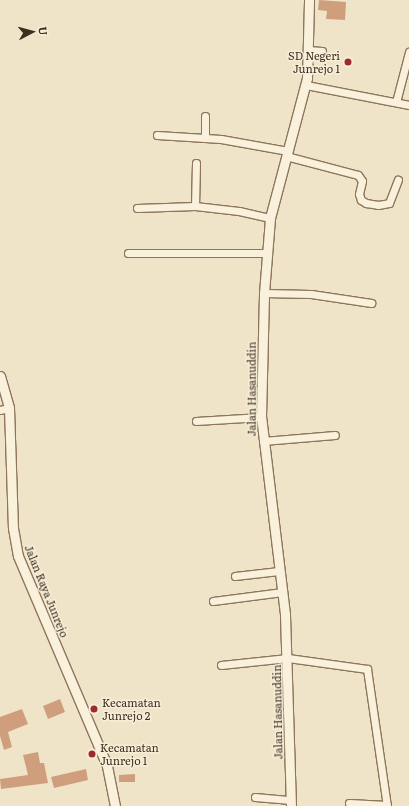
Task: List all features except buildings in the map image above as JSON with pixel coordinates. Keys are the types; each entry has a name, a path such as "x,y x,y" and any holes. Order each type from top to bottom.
{"main road":[{"name":"Jalan Hasanuddin","path":"291,803 288,658 282,592 261,417 264,293 270,218 306,85 309,0"},
{"name":"Jalan Raya Junrejo","path":"0,376 13,528 18,556 107,766 115,806"}],"street":[{"path":"308,50 322,52"},
{"path":"396,102 409,52"},
{"path":"306,85 409,105"},
{"path":"205,116 205,138"},
{"path":"157,136 205,138 287,154 358,175 362,181 359,194 361,200 366,203 385,205 389,203 398,180"},
{"path":"196,163 196,206"},
{"path":"137,208 196,206 239,211 270,218"},
{"path":"128,253 267,253"},
{"path":"264,293 311,294 371,303"},
{"path":"196,421 261,417"},
{"path":"263,441 335,435"},
{"path":"235,576 279,571"},
{"path":"213,601 282,592"},
{"path":"221,665 288,658 364,668 368,670 387,806 349,802"},
{"path":"255,797 291,803"}],"place":[{"name":"SD Negeri Junrejo 1","path":"348,62"},
{"name":"Kecamatan Junrejo 2","path":"94,709"},
{"name":"Kecamatan Junrejo 1","path":"92,754"}]}
